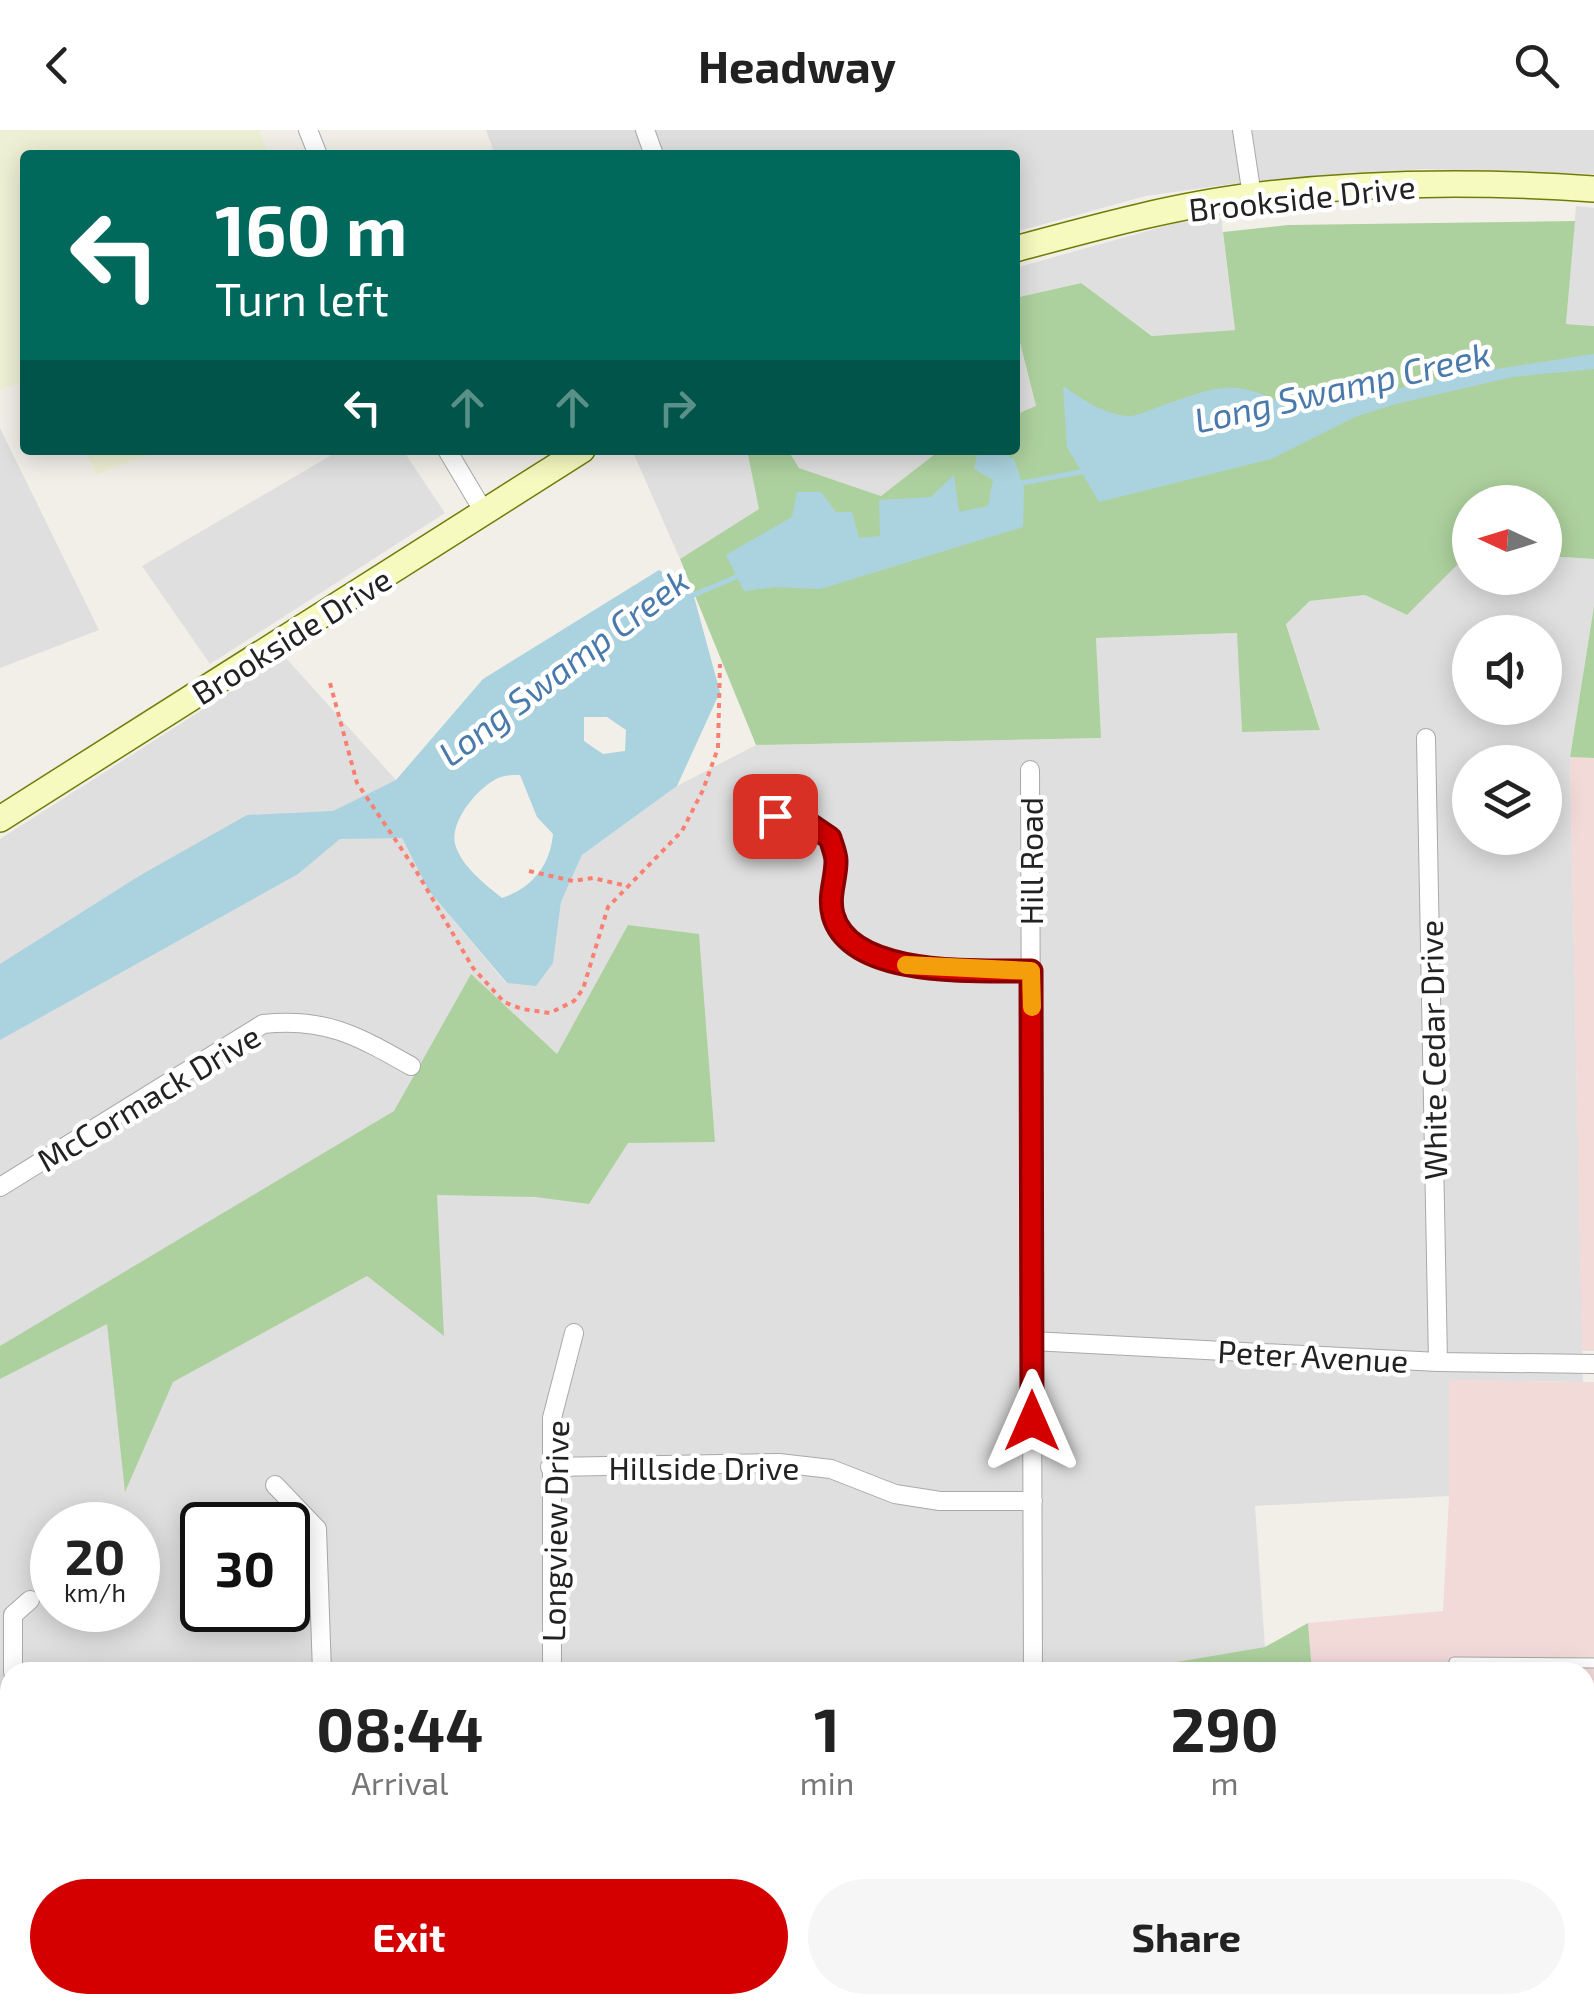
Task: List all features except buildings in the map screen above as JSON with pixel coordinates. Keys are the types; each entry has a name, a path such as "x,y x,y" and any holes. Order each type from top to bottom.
{"street":[{"path":"1242,130 1252,196"},
{"name":"Brookside Drive","path":"1020,248 1158,212 1252,196 1425,183 1594,189"},
{"path":"450,455 484,512"},
{"name":"Brookside Drive","path":"0,819 574,455"},
{"name":"White Cedar Drive","path":"1426,738 1438,1362"},
{"name":"Hill Road","path":"1030,770 1033,1662"},
{"name":"McCormack Drive","path":"0,1187 263,1024 315,1022 367,1042 410,1066"},
{"name":"Longview Drive","path":"552,1662 552,1418 574,1333"},
{"name":"Peter Avenue","path":"1032,1342 1438,1362 1594,1364"},
{"name":"Hillside Drive","path":"550,1467 779,1463 831,1469 895,1494 940,1501 1032,1501"},
{"path":"275,1485 317,1529 322,1662"},
{"path":"13,1662 14,1615 30,1600"}],"lane":[{"path":"748,830 775,816 802,819 830,838 836,860 830,888 834,916 842,934 882,961 925,968 1031,971"},
{"path":"1454,1662 1594,1662"}],"path":[{"path":"330,682 357,783 415,869 473,968 504,1002 539,1013 561,1010 574,1001 583,989 608,908 682,831 718,748 720,664"},
{"path":"529,871 573,881 593,878 629,886"}],"shaded area":[{"path":"486,130 1594,130 1594,174 1423,169 1230,184 1146,196 1020,231 1020,150 493,150"},
{"path":"1576,206 1594,208 1594,326 1566,324"},
{"path":"1221,217 1235,330 1153,336 1080,283 1020,297 1020,267 1176,223"},
{"path":"1020,343 1036,407 1020,413"},
{"path":"0,428 99,630 0,668"},
{"path":"331,455 406,455 445,513 210,664 142,566"},
{"path":"634,455 748,455 760,509 680,559"},
{"path":"791,455 934,455 881,496 799,468"},
{"path":"1562,557 1594,559 1594,606 1570,757 1583,1382 1450,1380 1449,1496 1255,1506 1265,1647 1176,1662 0,1662 0,839 285,657 396,780 402,838 429,891 506,983 553,963 561,902 582,855 677,786 756,745 1100,738 1096,638 1238,633 1242,731 1320,729 1286,623 1311,601 1365,595 1407,615 1452,569 1452,595 1562,595"},
{"path":"1570,757 1594,758 1594,1351 1582,1351"},
{"path":"1449,1380 1594,1382 1594,1662 1311,1662 1308,1623 1443,1611 1449,1496"}],"green space":[{"path":"0,130 259,130 268,150 20,150 20,383 0,390"},
{"path":"1575,221 1566,324 1594,326 1594,559 1562,557 1562,485 1452,485 1452,570 1407,615 1365,595 1310,601 1286,624 1320,730 1242,732 1237,633 1096,638 1101,738 756,745 680,559 759,509 748,455 791,455 799,468 881,496 934,455 1020,455 1020,413 1036,406 1020,343 1020,297 1081,283 1152,336 1235,330 1223,232 1288,225"},
{"path":"87,455 147,455 96,475"},
{"path":"1594,606 1594,758 1570,757"},
{"path":"628,925 699,934 715,1142 628,1143 589,1204 535,1197 437,1195 444,1336 367,1276 173,1382 125,1492 107,1324 0,1379 0,1346 394,1111 471,974 557,1054"},
{"path":"1308,1623 1311,1662 1176,1662 1265,1647"}],"water":[{"path":"1594,354 1594,369 1512,377 1396,404 1355,417 1271,459 1099,502 1067,447 1063,386 1101,409 1127,416 1203,392 1232,388 1260,393 1297,411 1464,374"},
{"path":"977,455 1014,459 1024,489 1023,527 820,589 776,587 744,591 726,555 792,517 797,492 821,492 836,512 852,512 859,538 880,536 879,500 931,497 954,475 959,512 988,506 993,480 974,469"},
{"path":"659,570 693,593 720,692 677,786 582,855 561,902 553,963 536,986 507,983 429,891 402,838 340,839 298,874 0,1040 0,964 139,876 247,815 333,811 396,780 483,679","holes":["584,717 607,717 626,730 625,751 603,754 584,741","520,775 537,817 553,834 548,856 538,874 502,898 463,860 455,835 461,816 481,790 499,778"]}],"waterway":[{"name":"Long Swamp Creek","path":"1020,487 1022,483 1086,471"},
{"name":"Long Swamp Creek","path":"689,597 743,574"}],"slow traffic":[{"path":"906,965 1031,971 1032,1007"}],"route":[{"path":"775,816 802,819 830,838 836,860 830,888 834,916 842,934 882,961 925,968 1031,971 1032,1421"}]}
